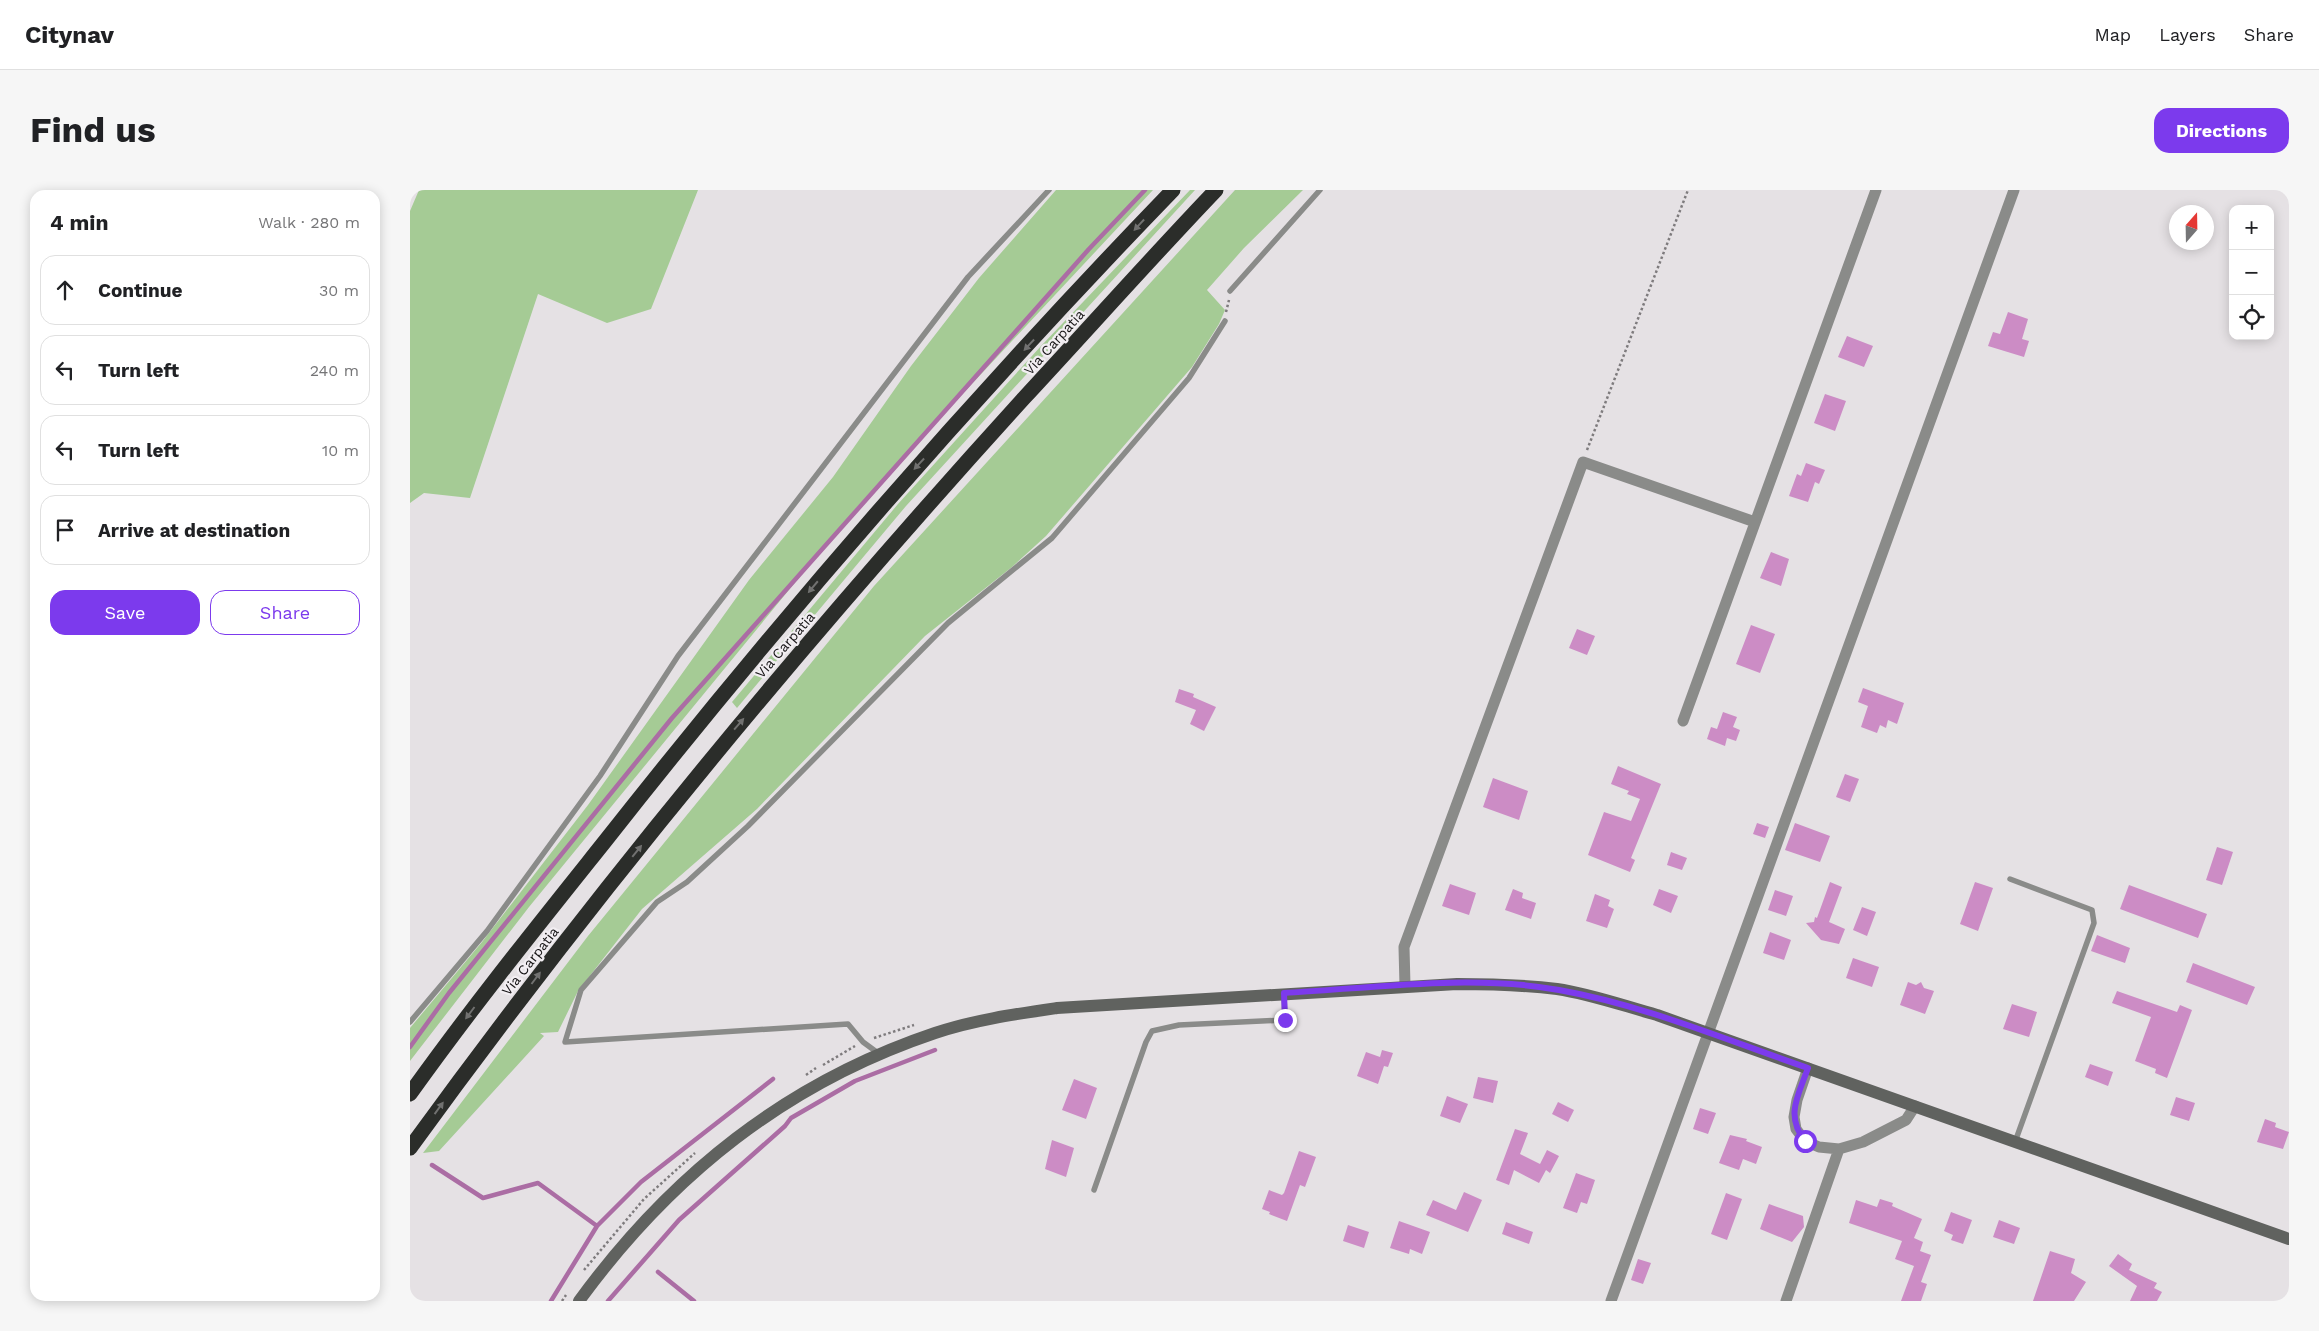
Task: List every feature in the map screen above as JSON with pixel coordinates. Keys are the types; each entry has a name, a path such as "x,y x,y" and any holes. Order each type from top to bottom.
{"highway":[{"name":"Via Carpatia","path":"410,1094 500,974 692,730 883,504 1172,190"},
{"name":"Via Carpatia","path":"410,1148 548,962 725,741 915,519 1216,190"}],"street":[{"path":"1683,721 1876,190"},
{"path":"1611,1301 2014,190"},
{"path":"1405,986 1404,947 1583,462 1754,522"},
{"path":"579,1301 638,1227 669,1194 702,1164 780,1106 817,1084 936,1032 1007,1015 1057,1008 1405,986 1512,984 1559,990 1605,1000 1709,1033 2289,1239"},
{"path":"1808,1068 1797,1100 1794,1117 1796,1129 1805,1141 1819,1147 1839,1149 1863,1142 1906,1120 1915,1106"},
{"path":"1786,1301 1839,1149"}],"lane":[{"path":"410,1022 487,931 600,776 678,656 962,285 1049,190"},
{"path":"1230,291 1320,190"},
{"path":"880,1055 863,1042 848,1024 564,1042 581,990 657,902 687,882 748,826 948,624 1052,538 1189,378 1225,322"},
{"path":"2010,879 2092,910 2094,924 2015,1142"},
{"path":"1094,1190 1146,1042 1152,1030 1179,1025 1285,1020 1284,993"}],"path":[{"path":"1583,462 1688,190"},
{"path":"1225,322 1230,291"}],"green space":[{"path":"419,190 698,190 651,309 607,323 538,294 470,498 424,493 410,503 410,211"},
{"path":"1056,190 1153,190 857,507 529,907 410,1061 410,1028 482,942 588,805 749,580 833,477 911,366 979,278"},
{"path":"1190,190 1195,190 906,506 737,708 732,702 898,504 1041,346"},
{"path":"1235,190 1303,190 1244,248 1207,290 1225,310 1219,324 1192,367 1046,536 1012,567 925,636 757,809 642,909 578,991 558,1032 540,1033 544,1036 439,1151 423,1153 588,936 874,586"}],"building":[{"path":"2008,312 2028,319 2022,339 2029,341 2024,357 1988,346 1993,332 2000,334"},
{"path":"1847,336 1873,346 1864,367 1838,357"},
{"path":"1825,394 1846,401 1835,431 1814,423"},
{"path":"1806,463 1825,470 1819,484 1815,482 1808,502 1789,496 1797,474 1801,476"},
{"path":"1771,552 1789,559 1781,586 1760,578"},
{"path":"1751,625 1775,634 1760,673 1736,664"},
{"path":"1577,629 1595,636 1587,655 1569,648"},
{"path":"1863,688 1904,703 1897,724 1888,720 1886,728 1880,725 1877,733 1861,727 1868,706 1858,702"},
{"path":"1179,689 1194,694 1193,697 1216,707 1204,731 1190,724 1196,710 1175,702"},
{"path":"1723,712 1737,717 1733,727 1740,730 1736,741 1727,738 1725,746 1707,739 1711,727 1717,729"},
{"path":"1618,766 1661,784 1631,858 1635,860 1630,872 1588,855 1604,812 1631,821 1640,799 1627,794 1629,791 1611,784"},
{"path":"1845,774 1859,779 1850,802 1836,797"},
{"path":"1493,778 1528,791 1519,820 1483,807"},
{"path":"1757,823 1769,827 1765,838 1753,834"},
{"path":"1795,823 1830,836 1820,862 1785,850"},
{"path":"2217,847 2233,852 2222,885 2206,880"},
{"path":"1671,852 1687,858 1682,870 1667,865"},
{"path":"1830,882 1842,887 1829,922 1845,929 1839,944 1821,940 1806,923 1814,922 1815,917 1817,918"},
{"path":"1975,882 1993,888 1978,931 1960,924"},
{"path":"1450,884 1476,893 1469,915 1442,906"},
{"path":"2129,885 2207,914 2198,938 2120,909"},
{"path":"1513,889 1523,893 1522,898 1536,903 1531,919 1505,910"},
{"path":"1659,889 1678,896 1671,913 1653,905"},
{"path":"1775,890 1793,896 1786,916 1768,910"},
{"path":"1595,894 1610,900 1608,906 1614,909 1607,928 1586,921"},
{"path":"1862,907 1876,912 1867,936 1853,930"},
{"path":"1770,932 1791,940 1784,960 1763,953"},
{"path":"2097,935 2130,948 2125,963 2091,951"},
{"path":"1853,958 1879,967 1872,987 1846,978"},
{"path":"2193,963 2255,987 2247,1005 2186,982"},
{"path":"1908,982 1916,985 1921,982 1924,988 1934,991 1925,1014 1900,1005"},
{"path":"2117,991 2177,1012 2180,1005 2192,1010 2167,1078 2155,1073 2156,1069 2135,1061 2151,1017 2112,1003"},
{"path":"2012,1004 2037,1012 2029,1037 2003,1029"},
{"path":"1382,1050 1393,1053 1388,1067 1384,1066 1378,1084 1357,1076 1366,1052 1380,1057"},
{"path":"2090,1064 2113,1072 2108,1086 2085,1077"},
{"path":"1478,1077 1498,1081 1493,1103 1473,1098"},
{"path":"1074,1079 1097,1088 1086,1119 1062,1110"},
{"path":"1447,1096 1468,1104 1460,1123 1440,1116"},
{"path":"2176,1097 2195,1103 2189,1121 2170,1115"},
{"path":"1558,1102 1574,1110 1568,1122 1552,1114"},
{"path":"1700,1108 1716,1113 1708,1134 1693,1129"},
{"path":"2265,1119 2276,1123 2275,1127 2289,1132 2283,1149 2257,1142"},
{"path":"1515,1129 1528,1133 1520,1154 1540,1164 1547,1150 1559,1156 1550,1173 1546,1170 1539,1183 1514,1170 1509,1185 1496,1180"},
{"path":"1730,1135 1747,1139 1746,1141 1762,1147 1756,1164 1743,1159 1739,1170 1719,1163"},
{"path":"1052,1140 1074,1148 1066,1177 1045,1169"},
{"path":"1299,1151 1316,1157 1305,1187 1300,1185 1287,1221 1262,1209 1269,1190 1282,1195 1284,1193"},
{"path":"1576,1173 1595,1180 1587,1204 1581,1202 1577,1213 1563,1208"},
{"path":"1464,1192 1482,1200 1468,1232 1426,1215 1433,1200 1456,1210"},
{"path":"1726,1193 1742,1199 1727,1240 1711,1234"},
{"path":"1880,1199 1893,1203 1892,1206 1922,1219 1914,1238 1923,1242 1920,1251 1931,1255 1921,1282 1927,1284 1921,1301 1901,1301 1914,1266 1895,1259 1902,1241 1849,1223 1856,1200 1877,1207"},
{"path":"1769,1204 1803,1216 1804,1227 1792,1242 1760,1229"},
{"path":"1951,1212 1972,1220 1963,1244 1951,1240 1953,1235 1944,1231"},
{"path":"1999,1220 2020,1228 2014,1244 1993,1237"},
{"path":"1399,1221 1430,1232 1422,1254 1410,1249 1409,1254 1390,1248"},
{"path":"1506,1222 1533,1232 1529,1244 1502,1234"},
{"path":"1348,1225 1369,1232 1364,1248 1343,1241"},
{"path":"2050,1251 2075,1259 2071,1273 2086,1282 2074,1301 2033,1301"},
{"path":"2118,1254 2132,1264 2129,1270 2157,1283 2154,1288 2162,1292 2157,1301 2130,1301 2137,1286 2109,1266"},
{"path":"1638,1259 1651,1263 1643,1284 1631,1280"}],"waterway":[{"path":"410,1047 449,993 672,718 1089,249 1145,190"},
{"path":"608,1301 679,1220 785,1126 791,1118 855,1081 935,1050"},
{"path":"551,1301 597,1226 641,1182 773,1079"},
{"path":"432,1165 483,1198 538,1183 597,1226"},
{"path":"658,1272 694,1301"}],"route":[{"path":"1285,1020 1284,993 1422,985 1512,984 1559,990 1605,1000 1808,1068 1797,1100 1794,1117 1796,1129 1805,1141"}]}
